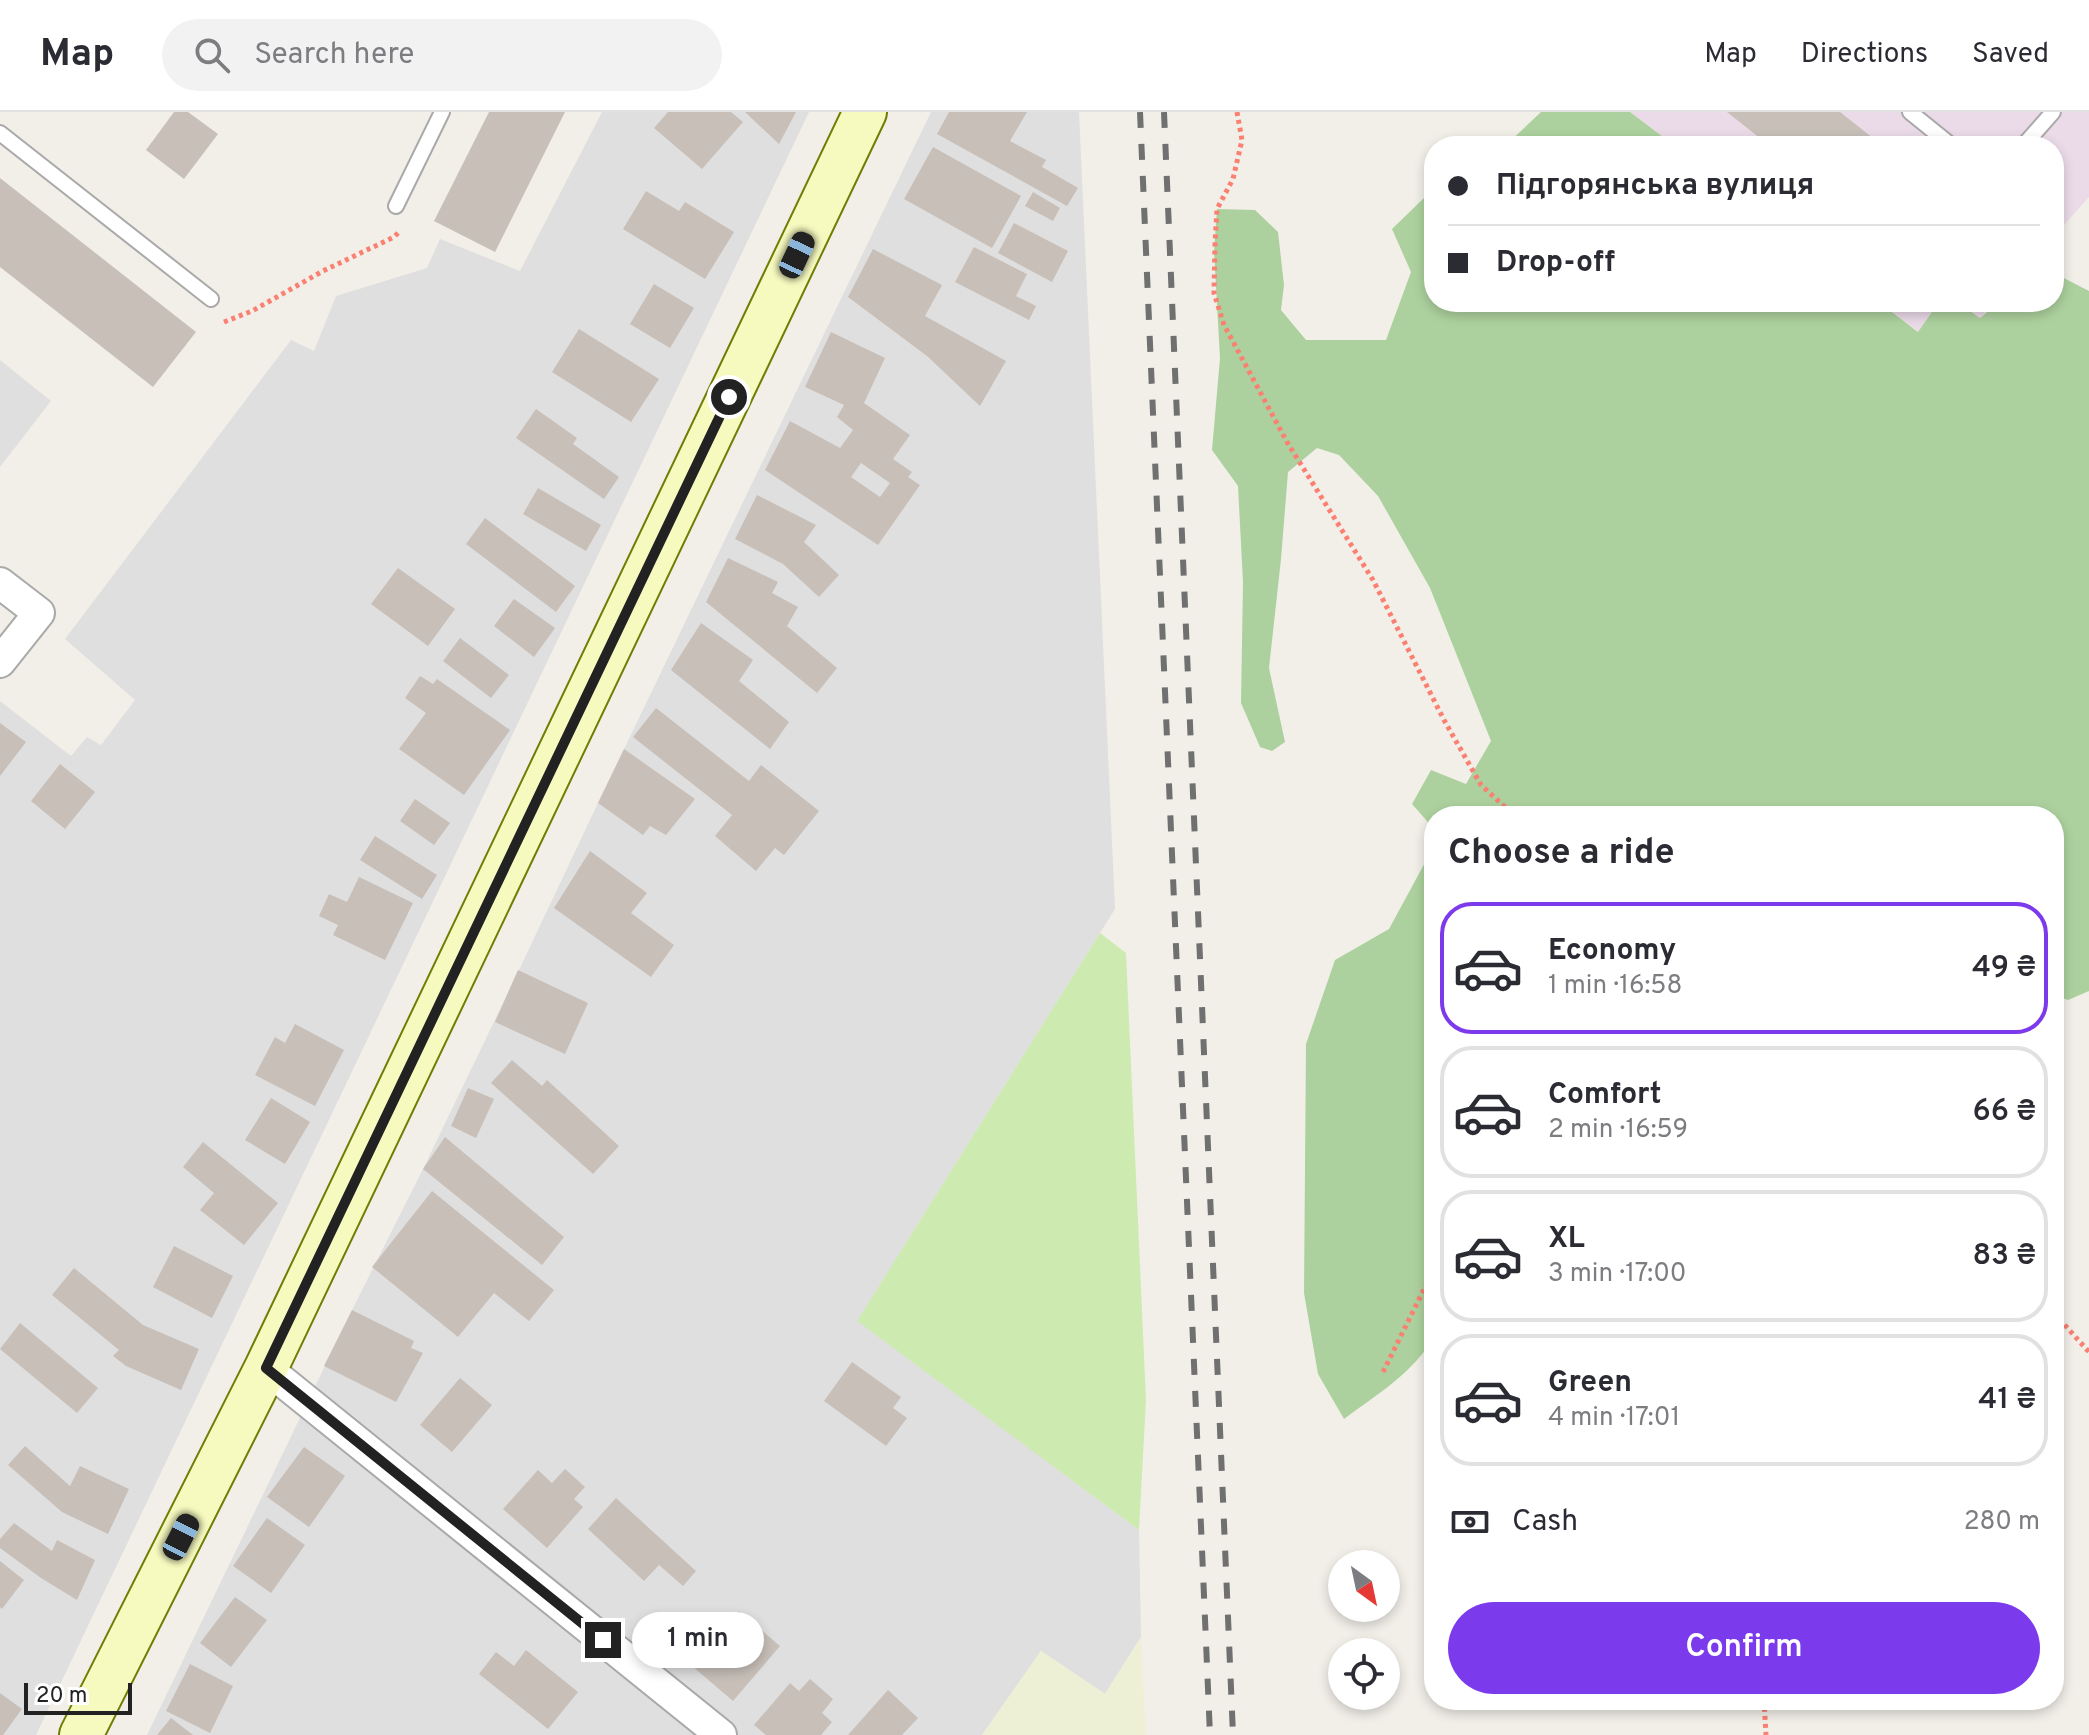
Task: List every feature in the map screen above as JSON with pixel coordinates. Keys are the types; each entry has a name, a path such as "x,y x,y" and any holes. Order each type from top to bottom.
{"main road":[{"path":"81,1735 266,1368 865,112"}],"street":[{"path":"0,583 39,613 0,662"},
{"path":"266,1368 721,1735"}],"lane":[{"path":"396,206 442,112"},
{"path":"1910,112 1940,136"},
{"path":"2032,136 2053,112"},
{"path":"0,133 211,299"}],"path":[{"path":"1237,112 1242,140 1233,179 1217,209 1214,293 1224,325 1287,442 1373,580 1444,720 1481,785 1504,806"},
{"path":"216,326 252,311 323,271 394,237 404,227"},
{"path":"1383,1372 1424,1289"},
{"path":"2064,1324 2089,1352"},
{"path":"1765,1710 1766,1735"}],"shaded area":[{"path":"602,112 809,112 36,1735 0,1735 0,701 71,756 87,737 101,745 135,700 65,639 291,340 314,351 336,296 427,268 440,239 520,271"},
{"path":"931,112 1079,112 1115,909 858,1320 1139,1530 1141,1637 1105,1694 1041,1651 982,1735 147,1735 423,1169"},
{"path":"1630,112 2089,112 2089,197 2064,225 2064,136 1662,136"},
{"path":"1892,312 1932,312 1919,332"},
{"path":"1971,312 1986,312 1980,318"},
{"path":"0,360 51,401 0,467"}],"green space":[{"path":"1541,112 1630,112 1662,136 1516,136"},
{"path":"1424,198 1424,312 1892,312 1918,332 1932,312 1971,312 1980,318 1987,312 2064,312 2064,278 2089,291 2089,991 2068,1000 2064,999 2064,806 1424,806 1424,818 1412,804 1431,770 1466,784 1491,741 1430,588 1378,496 1339,455 1317,448 1288,472 1269,668 1285,742 1272,751 1260,747 1241,703 1243,582 1238,486 1212,450 1220,358 1214,251 1217,209 1255,210 1278,232 1284,285 1281,310 1306,340 1386,340 1411,272 1392,229"},
{"path":"1424,864 1424,1351 1406,1372 1344,1419 1318,1374 1304,1293 1306,1044 1335,960 1389,929"},
{"path":"1100,933 1126,953 1146,1400 1139,1530 857,1321"},
{"path":"1141,1637 1146,1735 982,1735 1041,1651 1105,1694"}],"building":[{"path":"174,112 188,112 218,134 184,179 146,150"},
{"path":"489,112 565,112 495,252 434,221"},
{"path":"668,112 731,112 743,122 702,169 654,128"},
{"path":"745,112 796,112 779,144"},
{"path":"949,112 1027,112 1010,141 1046,160 1042,167 1078,188 1067,206 937,134"},
{"path":"1727,112 1840,112 1870,136 1757,136"},
{"path":"933,147 1021,196 992,248 904,199"},
{"path":"0,178 196,332 153,387 0,267"},
{"path":"646,191 679,211 685,202 734,232 705,279 623,229"},
{"path":"1033,192 1060,208 1053,221 1025,206"},
{"path":"1014,223 1068,251 1052,282 998,253"},
{"path":"974,247 1027,274 1016,296 1036,306 1029,320 955,282"},
{"path":"873,249 942,285 925,316 1006,361 980,406 927,356 848,297"},
{"path":"654,284 694,308 670,348 630,324"},
{"path":"579,329 659,379 631,422 552,372"},
{"path":"831,332 885,358 864,403 910,435 893,459 912,472 908,477 920,485 878,545 765,470 790,421 840,448 853,430 837,417 844,405 805,387","holes":["861,463 890,483 880,497 851,477"]},
{"path":"536,409 577,438 573,444 619,477 604,499 516,438"},
{"path":"538,488 601,525 586,551 523,514"},
{"path":"757,495 816,525 804,542 839,575 819,597 783,564 735,539"},
{"path":"485,518 575,586 556,612 466,544"},
{"path":"728,558 778,582 772,593 798,607 787,626 837,668 817,693 706,602"},
{"path":"398,568 455,609 428,646 371,604"},
{"path":"514,599 555,628 534,657 494,626"},
{"path":"701,623 753,660 739,681 789,722 770,749 671,670"},
{"path":"460,638 509,675 491,698 443,661"},
{"path":"420,676 433,684 437,679 510,730 464,795 399,749 426,713 405,698"},
{"path":"656,708 749,781 761,765 819,811 784,855 775,848 756,871 715,836 732,815 633,737"},
{"path":"0,723 26,742 0,776"},
{"path":"624,749 695,799 666,835 650,826 643,835 598,803"},
{"path":"60,764 95,792 65,829 31,801"},
{"path":"415,799 450,823 434,845 400,821"},
{"path":"375,836 437,875 422,899 360,860"},
{"path":"590,851 647,893 631,913 674,945 651,977 554,908"},
{"path":"359,877 413,903 385,960 333,935 338,925 319,916 329,894 347,902"},
{"path":"518,970 588,1003 565,1054 495,1022"},
{"path":"295,1024 344,1050 315,1106 255,1075 275,1037 285,1043"},
{"path":"512,1060 542,1086 547,1080 619,1146 593,1174 491,1083"},
{"path":"468,1088 494,1099 476,1138 451,1126"},
{"path":"271,1098 310,1122 285,1164 245,1140"},
{"path":"445,1137 564,1237 542,1265 423,1169"},
{"path":"203,1142 278,1203 244,1245 200,1210 214,1193 183,1167"},
{"path":"432,1191 554,1290 529,1321 494,1293 458,1337 372,1267"},
{"path":"174,1246 233,1276 212,1318 153,1287"},
{"path":"74,1268 143,1325 199,1349 181,1390 126,1366 113,1356 119,1350 52,1295"},
{"path":"352,1310 414,1341 411,1348 423,1353 396,1402 324,1366"},
{"path":"20,1323 98,1388 77,1413 0,1349"},
{"path":"852,1362 901,1397 893,1408 907,1418 886,1446 824,1401"},
{"path":"460,1378 492,1405 452,1452 420,1425"},
{"path":"25,1446 70,1486 80,1466 129,1489 108,1534 62,1512 8,1465"},
{"path":"304,1447 345,1476 309,1527 267,1497"},
{"path":"565,1469 585,1487 574,1499 583,1507 547,1548 503,1509 538,1470 552,1483"},
{"path":"616,1498 696,1571 683,1586 659,1565 644,1581 588,1529"},
{"path":"267,1518 305,1545 271,1593 233,1566"},
{"path":"14,1523 52,1551 57,1540 95,1560 77,1600 0,1548 0,1539"},
{"path":"0,1561 24,1580 2,1609 0,1607"},
{"path":"235,1597 267,1620 231,1667 200,1643"},
{"path":"739,1611 780,1646 733,1701 692,1666"},
{"path":"526,1650 578,1692 548,1729 479,1674 496,1652 514,1666"},
{"path":"190,1664 233,1686 210,1733 166,1711"},
{"path":"810,1679 833,1699 822,1713 832,1722 821,1735 766,1735 754,1725 790,1683 799,1691"},
{"path":"888,1690 918,1718 902,1735 848,1735"},
{"path":"0,1693 22,1709 3,1735 0,1735"},
{"path":"171,1718 193,1735 157,1735"}],"railway":[{"path":"1140,112 1210,1735"},
{"path":"1164,112 1233,1735"}],"route":[{"path":"603,1640 266,1368 729,397"}]}
